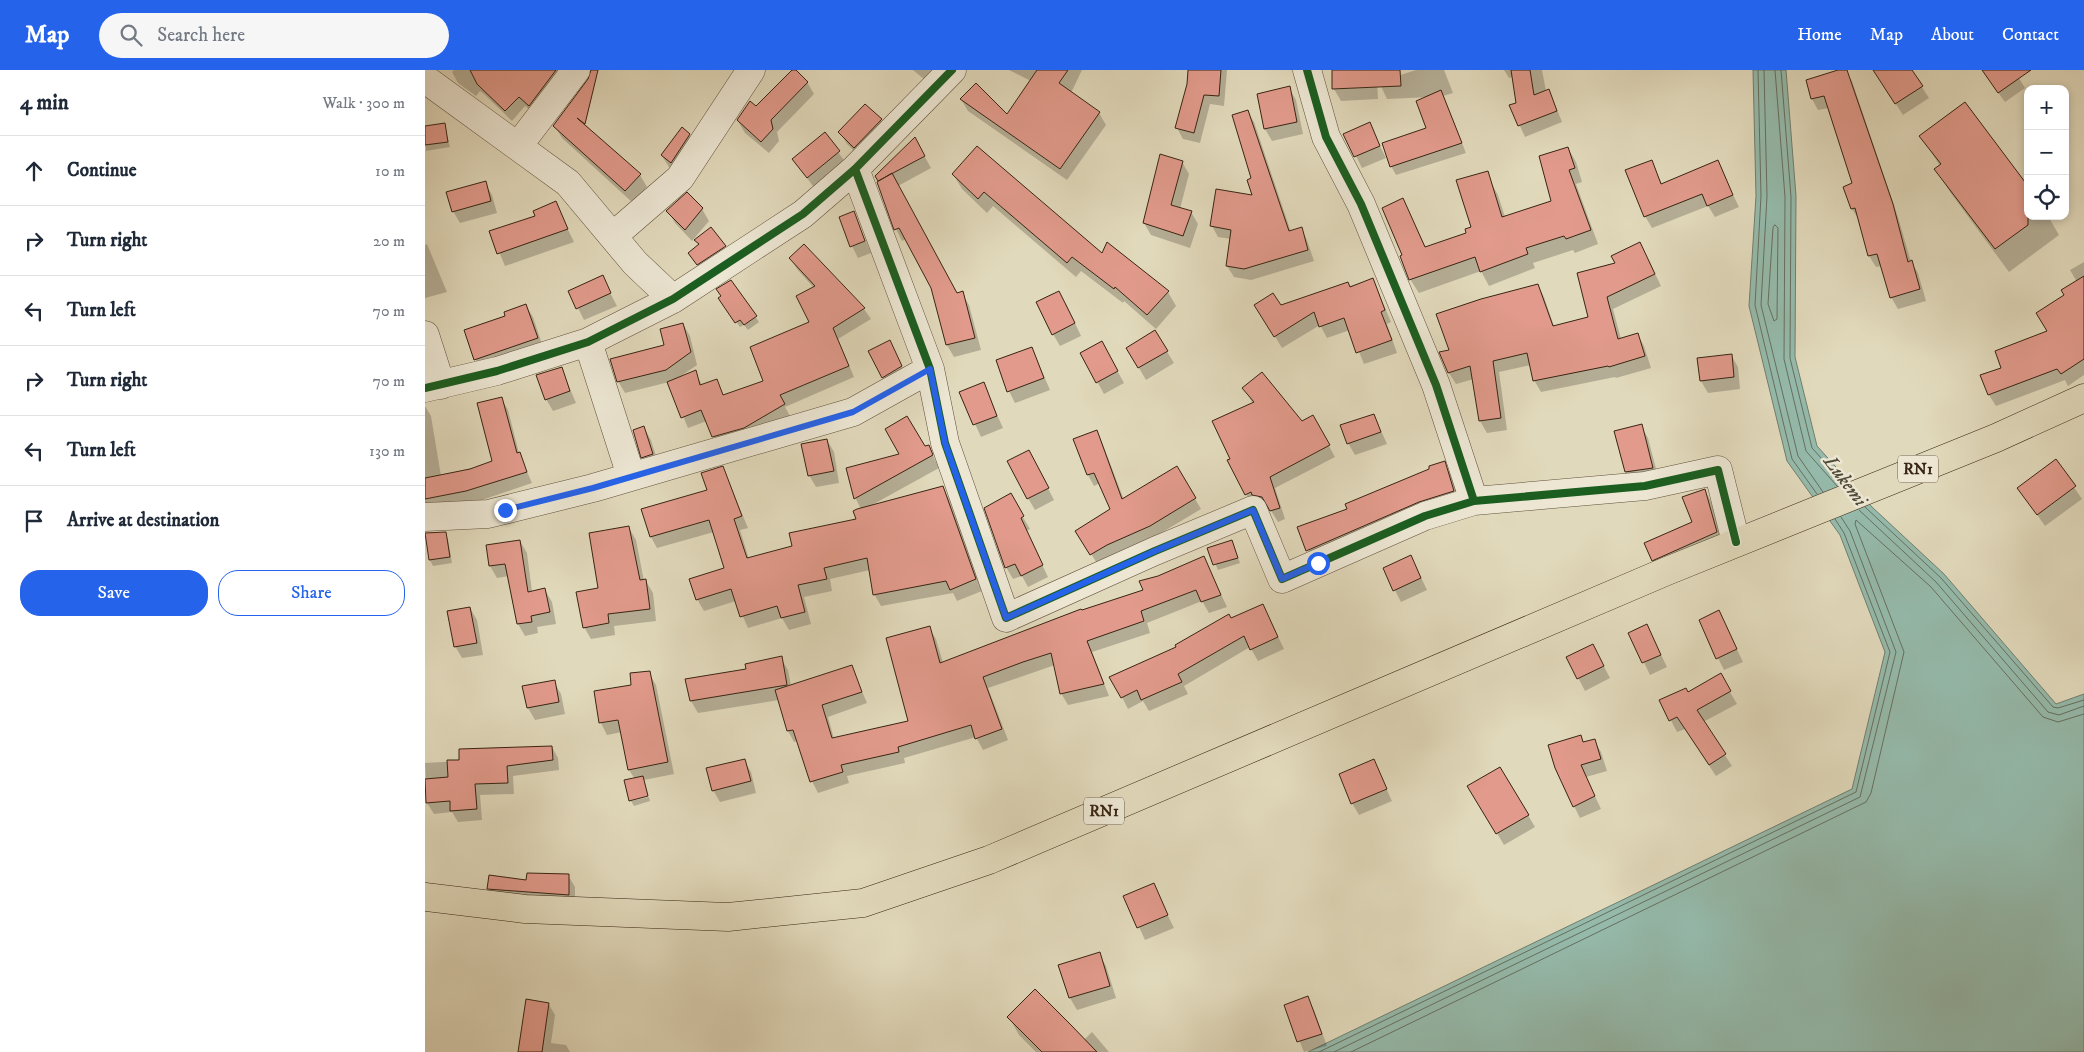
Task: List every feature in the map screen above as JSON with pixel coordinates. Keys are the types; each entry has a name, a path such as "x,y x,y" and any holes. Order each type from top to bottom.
{"highway":[{"name":"RN1","path":"425,897 525,909 728,917 863,903 989,860 1741,540 1996,438 2084,398"}],"street":[{"path":"518,146 576,70"},
{"path":"613,236 680,178 751,70"},
{"path":"425,335 433,387 497,372 588,342 673,299 803,214 855,169 952,70"},
{"path":"1307,70 1326,137 1361,204 1435,385 1474,501"},
{"path":"425,79 568,182 635,263 673,299"},
{"path":"855,169 930,369 945,443 1006,618 1155,551 1253,510 1282,579 1425,516 1474,501 1645,486 1718,470 1741,540"},
{"path":"588,342 631,476"},
{"path":"425,517 488,514 631,476 853,412 930,369"}],"water":[{"name":"Lukemi","path":"1753,70 1786,70 1796,196 1795,357 1817,446 1872,507 1944,574 2056,704 2084,694 2084,1052 1308,1052 1852,789 1885,652 1840,535 1787,461 1749,306 1756,196"}],"building":[{"path":"470,70 556,70 529,106 519,97 505,111 477,84"},
{"path":"591,70 598,70 585,124 577,118 641,174 625,191 553,126 588,79"},
{"path":"792,70 796,70 808,82 771,120 773,129 761,142 737,120 750,101 756,106"},
{"path":"1037,70 1068,70 1059,83 1100,112 1060,169 960,99 976,83 1007,114"},
{"path":"1188,70 1221,70 1219,96 1204,95 1194,133 1175,128 1187,84"},
{"path":"1332,70 1400,70 1401,86 1332,89"},
{"path":"1511,70 1530,70 1534,95 1549,89 1557,111 1518,126 1509,105 1516,103"},
{"path":"1838,70 1847,70 1893,204 1908,262 1912,260 1920,289 1890,298 1877,254 1868,256 1855,208 1851,209 1843,187 1852,183 1824,96 1811,99 1806,80"},
{"path":"1873,70 1912,70 1923,86 1895,104"},
{"path":"1982,70 2031,70 1998,93"},
{"path":"1290,86 1297,122 1264,129 1257,94"},
{"path":"1441,90 1462,143 1390,167 1382,143 1426,128 1416,101"},
{"path":"1965,102 2024,181 2024,220 2028,220 2028,225 1995,249 1934,169 1941,164 1919,136"},
{"path":"865,104 882,119 854,148 838,132"},
{"path":"1248,110 1289,231 1302,227 1308,250 1244,269 1226,266 1231,230 1210,226 1216,189 1252,195 1247,180 1251,178 1232,115"},
{"path":"1370,122 1380,146 1354,157 1343,134"},
{"path":"445,123 448,142 425,145 425,126"},
{"path":"682,127 690,134 671,163 661,155"},
{"path":"825,132 840,151 807,178 792,159"},
{"path":"915,137 925,156 878,181 875,176"},
{"path":"977,146 1102,253 1107,242 1169,291 1147,315 1115,287 1114,289 1072,257 1067,263 984,192 978,199 952,174"},
{"path":"1568,147 1575,168 1569,170 1591,230 1566,239 1564,236 1526,248 1528,254 1480,272 1475,257 1409,280 1400,256 1402,255 1382,208 1403,198 1425,247 1466,233 1465,229 1471,227 1456,180 1488,171 1502,217 1551,201 1539,156"},
{"path":"1160,154 1183,161 1171,205 1192,211 1183,236 1143,223"},
{"path":"1652,160 1661,184 1718,160 1733,195 1707,206 1702,194 1644,217 1625,170"},
{"path":"892,173 957,293 963,291 975,338 946,345 931,288 899,228 894,230 877,182"},
{"path":"486,181 491,201 452,212 446,192"},
{"path":"687,192 703,208 685,230 666,211"},
{"path":"556,201 568,229 497,254 489,231 535,216 533,211"},
{"path":"854,211 865,241 850,247 839,217"},
{"path":"711,227 726,246 697,265 688,253 699,244 694,240"},
{"path":"1640,242 1655,274 1607,297 1618,339 1638,333 1645,356 1609,367 1533,381 1527,353 1493,361 1501,418 1479,421 1470,366 1448,373 1439,352 1449,350 1436,314 1481,299 1538,284 1553,326 1588,317 1577,273 1615,263 1611,256"},
{"path":"804,244 865,308 833,328 849,366 780,395 785,404 744,428 712,437 701,410 681,418 667,382 696,370 700,385 717,379 723,395 763,381 750,347 809,322 796,296 815,286 789,258"},
{"path":"603,275 611,293 576,309 568,291"},
{"path":"2084,276 2084,359 2061,374 2057,369 1988,395 1980,375 2001,368 1995,351 2047,331 2036,313 2064,295 2061,290"},
{"path":"1373,278 1385,310 1381,312 1392,340 1356,353 1344,318 1319,327 1314,312 1274,337 1254,305 1273,293 1281,305 1348,282 1350,287"},
{"path":"731,280 757,316 744,325 740,320 735,323 718,298 721,296 716,289"},
{"path":"1059,291 1075,323 1052,335 1036,302"},
{"path":"526,304 538,338 474,360 464,330 505,316 504,312"},
{"path":"683,323 691,352 666,370 617,382 610,359 664,345 660,329"},
{"path":"1155,330 1168,351 1138,368 1126,348"},
{"path":"890,340 902,366 882,378 868,351"},
{"path":"1102,341 1118,371 1096,383 1080,353"},
{"path":"1032,347 1044,378 1007,392 996,360"},
{"path":"1732,354 1734,377 1700,381 1697,358"},
{"path":"562,367 570,391 545,400 536,375"},
{"path":"1262,372 1302,421 1313,415 1330,445 1270,477 1280,508 1270,511 1262,497 1252,495 1251,492 1245,495 1227,460 1230,459 1212,421 1254,402 1242,388"},
{"path":"984,382 997,416 973,425 959,392"},
{"path":"502,397 517,453 520,452 527,472 466,491 425,499 425,478 470,469 492,461 477,403"},
{"path":"1374,414 1381,432 1347,444 1340,425"},
{"path":"907,416 925,446 929,445 933,455 854,499 846,468 899,454 885,429"},
{"path":"1642,424 1653,468 1625,472 1614,431"},
{"path":"644,426 653,454 641,458 633,430"},
{"path":"1097,430 1122,499 1177,466 1196,498 1150,526 1107,545 1090,555 1075,531 1110,509 1094,473 1087,475 1073,439"},
{"path":"827,439 834,471 808,476 801,444"},
{"path":"1029,450 1049,488 1027,499 1007,461"},
{"path":"2056,459 2076,486 2037,515 2017,488"},
{"path":"1445,461 1454,491 1419,502 1306,551 1297,527 1347,509 1345,504 1429,469 1429,466"},
{"path":"723,466 742,516 734,519 747,558 792,546 789,533 856,519 853,511 857,509 943,486 976,579 950,590 946,581 873,595 867,558 824,568 827,579 798,585 805,612 781,618 777,606 740,617 731,589 696,600 689,579 724,568 709,520 650,537 641,509 707,490 701,473"},
{"path":"1705,489 1717,532 1652,561 1644,543 1692,522 1682,497"},
{"path":"1011,493 1024,516 1021,518 1043,565 1021,576 1015,564 1005,568 984,508"},
{"path":"629,526 640,580 646,579 650,609 608,614 609,623 583,628 576,592 598,588 589,533"},
{"path":"446,532 450,557 429,560 425,533"},
{"path":"520,540 528,592 545,588 550,612 531,616 532,622 517,624 505,564 489,566 486,545"},
{"path":"1232,540 1238,558 1213,565 1207,548"},
{"path":"1411,555 1421,578 1393,591 1383,568"},
{"path":"1204,556 1221,595 1201,602 1196,590 1141,611 1144,621 1087,641 1104,684 1060,694 1051,653 1023,662 983,677 1002,729 975,739 971,725 898,747 899,752 841,765 843,772 810,782 793,730 787,731 775,690 852,665 862,692 822,705 832,738 908,721 886,638 930,626 940,663 1081,609 1143,590 1139,581 1158,576"},
{"path":"1263,604 1278,637 1250,650 1244,636 1178,674 1182,682 1141,700 1137,690 1121,698 1109,677 1176,647 1175,645 1229,614 1231,618"},
{"path":"470,607 477,643 454,647 447,611"},
{"path":"1719,610 1737,649 1716,659 1699,620"},
{"path":"1647,624 1661,655 1642,663 1628,633"},
{"path":"1593,644 1604,666 1577,679 1566,657"},
{"path":"782,656 787,685 690,701 685,679 746,669 745,664"},
{"path":"650,671 668,762 628,770 618,720 599,723 594,691 631,685 630,673"},
{"path":"1721,673 1731,691 1697,710 1726,754 1709,765 1677,717 1669,721 1659,700 1686,688 1688,692"},
{"path":"555,680 559,702 527,708 522,686"},
{"path":"1581,735 1583,742 1595,739 1601,759 1581,765 1595,796 1573,807 1555,768 1548,745"},
{"path":"552,746 553,760 507,766 508,783 475,784 477,809 450,811 450,801 426,803 425,779 448,777 447,760 459,760 459,749"},
{"path":"745,759 751,781 712,791 706,768"},
{"path":"1374,759 1387,789 1351,804 1339,774"},
{"path":"1500,767 1529,815 1496,834 1467,786"},
{"path":"643,776 648,796 629,801 624,780"},
{"path":"527,873 569,874 569,895 487,889 489,875 526,880"},
{"path":"1154,883 1168,915 1137,928 1123,896"},
{"path":"1100,952 1110,986 1069,998 1058,965"},
{"path":"1035,989 1097,1052 1042,1052 1007,1017"},
{"path":"1308,996 1322,1034 1297,1042 1284,1005"},
{"path":"526,999 549,1003 542,1052 518,1052"}],"cycle path":[{"path":"425,388 497,371 588,342 673,299 803,214 855,169 952,70"},
{"path":"1307,70 1326,137 1361,204 1436,385 1474,501"},
{"path":"855,169 930,369 945,443 1006,618 1155,551 1253,510 1282,579 1425,516 1474,501 1645,486 1718,470 1736,542"}],"route":[{"path":"505,510 593,488 853,412 930,369 945,443 1006,618 1155,551 1253,510 1282,579 1318,563"}]}
